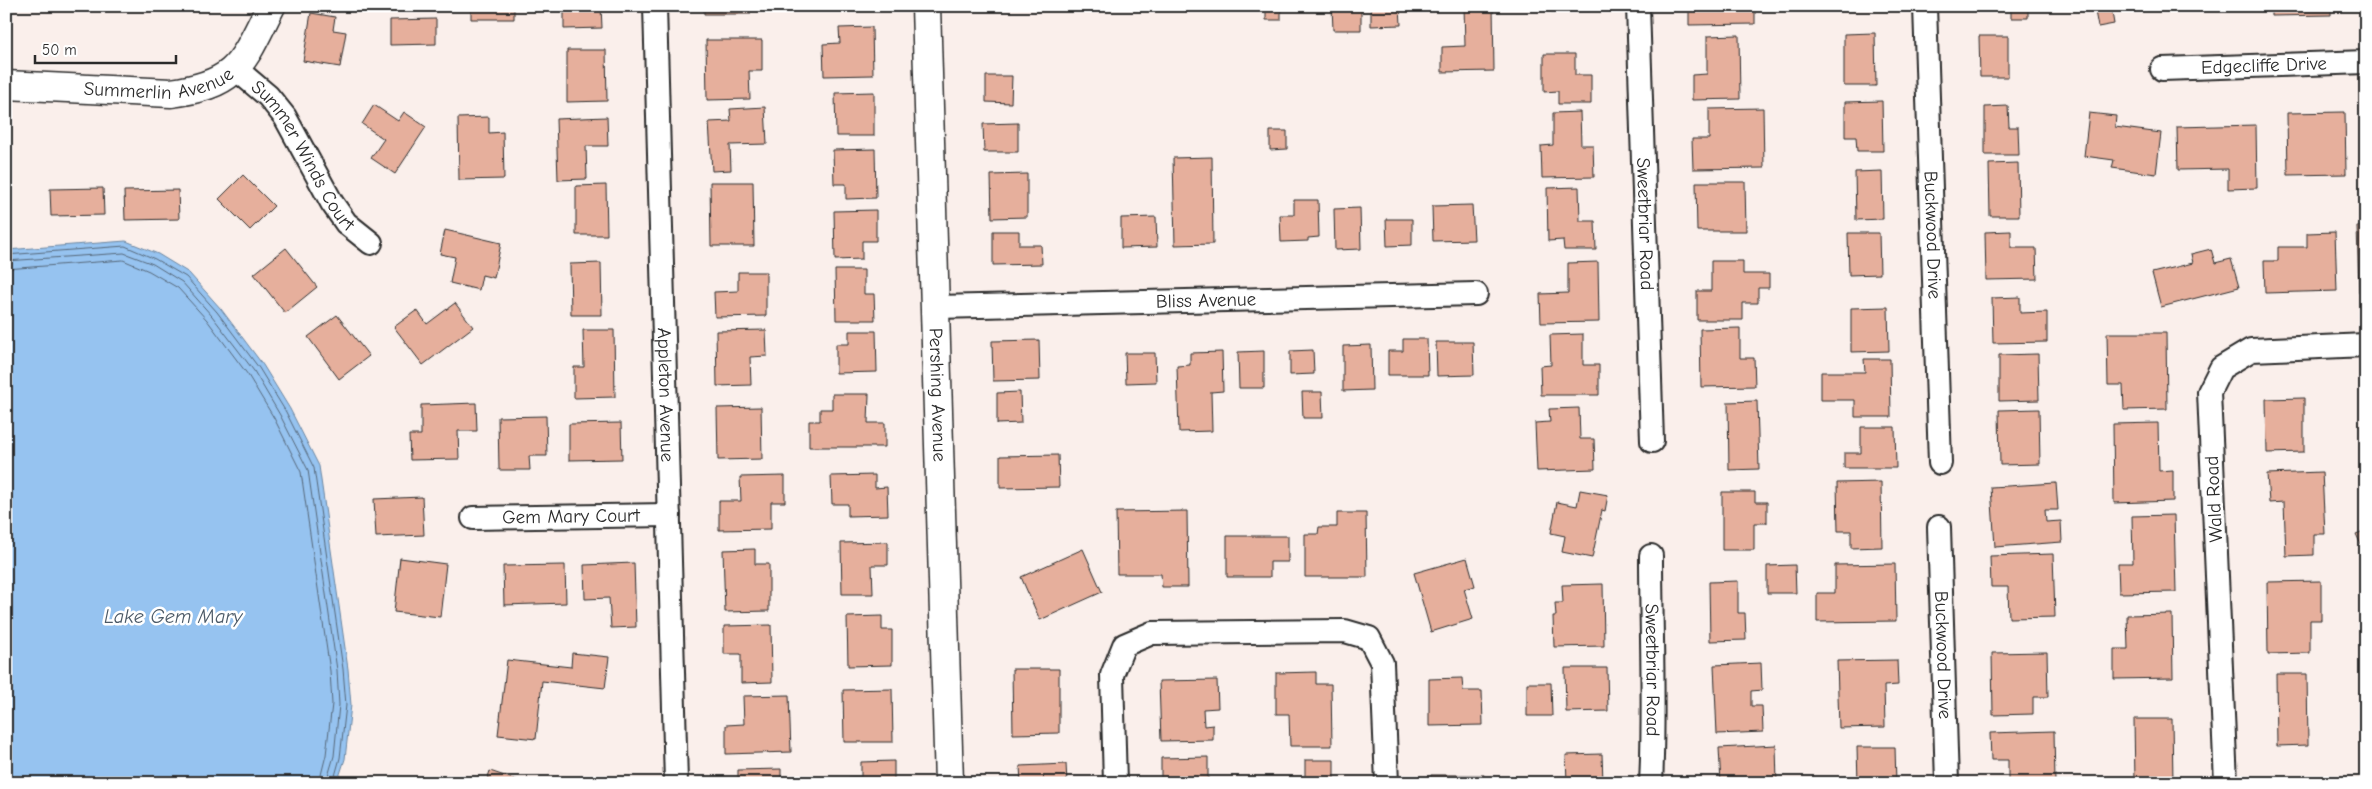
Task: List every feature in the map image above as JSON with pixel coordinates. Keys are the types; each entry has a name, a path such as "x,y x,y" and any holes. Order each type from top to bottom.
{"street":[{"name":"Summerlin Avenue","path":"6,85 170,92 196,89 218,82 236,69 247,53 271,6"},
{"name":"Appleton Avenue","path":"655,6 676,783"},
{"name":"Pershing Avenue","path":"926,6 949,783"},
{"name":"Sweetbriar Road","path":"1638,6 1652,441"},
{"name":"Buckwood Drive","path":"1925,6 1940,463"},
{"name":"Edgecliffe Drive","path":"2162,69 2366,62"},
{"name":"Summer Winds Court","path":"236,69 268,96 285,117 332,203 346,223 371,243"},
{"name":"Bliss Avenue","path":"936,307 1476,294"},
{"name":"Wald Road","path":"2226,783 2209,392 2221,368 2251,350 2366,345"},
{"name":"Gem Mary Court","path":"473,518 669,515"},
{"name":"Buckwood Drive","path":"1938,527 1947,783"},
{"name":"Sweetbriar Road","path":"1651,556 1650,663 1654,728 1651,783"},
{"path":"1115,783 1112,675 1124,645 1152,633 1345,630 1369,638 1382,663 1386,783"}],"water":[{"name":"Lake Gem Mary","path":"126,241 158,254 189,273 221,309 263,365 290,409 319,466 348,669 351,705 345,759 337,783 6,783 6,250"}],"building":[{"path":"471,6 514,6 514,19 471,19"},
{"path":"564,6 601,6 602,28 564,29"},
{"path":"704,6 750,6 750,14 704,14"},
{"path":"1112,6 1139,6 1139,9 1112,9"},
{"path":"1197,6 1258,6 1258,9 1197,10"},
{"path":"1266,6 1281,6 1281,20 1266,20"},
{"path":"1332,6 1361,6 1361,30 1333,30"},
{"path":"1371,6 1400,6 1401,25 1371,26"},
{"path":"1464,6 1493,6 1494,71 1442,72 1442,47 1465,46"},
{"path":"1551,6 1590,6 1590,11 1551,12"},
{"path":"1689,6 1755,6 1755,24 1689,25"},
{"path":"2011,6 2028,6 2028,18 2011,18"},
{"path":"2094,6 2111,6 2114,24 2098,27"},
{"path":"2271,6 2331,6 2331,15 2271,16"},
{"path":"311,13 335,17 333,30 346,32 340,67 303,61"},
{"path":"436,19 436,44 390,45 390,20"},
{"path":"872,27 873,75 824,76 823,44 840,43 839,28"},
{"path":"1875,33 1876,86 1844,86 1844,34"},
{"path":"1739,35 1740,99 1692,100 1692,75 1707,74 1707,36"},
{"path":"1979,36 2008,36 2008,77 1980,77"},
{"path":"706,40 762,40 762,71 749,71 750,99 707,100"},
{"path":"567,50 606,50 607,101 567,102"},
{"path":"1544,54 1575,54 1575,75 1591,75 1591,104 1558,104 1558,91 1544,92"},
{"path":"986,76 1012,76 1011,103 986,102"},
{"path":"874,92 874,136 836,136 835,93"},
{"path":"1882,101 1883,151 1857,151 1856,137 1845,137 1845,102"},
{"path":"374,105 398,121 404,112 426,127 395,174 371,158 384,139 362,124"},
{"path":"2008,106 2009,127 2018,127 2019,155 1985,155 1985,107"},
{"path":"765,107 767,144 730,145 731,170 712,171 709,122 731,121 730,109"},
{"path":"1763,108 1764,168 1693,169 1692,139 1709,139 1709,109"},
{"path":"2363,111 2366,111 2366,166 2364,166"},
{"path":"1580,112 1581,145 1593,145 1594,177 1542,178 1541,146 1553,145 1553,113"},
{"path":"2345,112 2346,174 2288,175 2287,113"},
{"path":"2089,113 2116,116 2115,127 2161,133 2156,174 2112,168 2114,160 2084,156"},
{"path":"489,117 489,133 503,132 504,179 459,180 458,118"},
{"path":"607,117 608,146 586,146 587,179 558,180 556,119"},
{"path":"1018,123 1018,152 984,152 983,124"},
{"path":"2256,125 2257,188 2228,189 2228,169 2178,170 2177,127"},
{"path":"1270,131 1287,131 1287,149 1270,150"},
{"path":"875,149 876,198 846,199 846,184 834,184 833,150"},
{"path":"1212,157 1213,244 1175,245 1173,158"},
{"path":"2018,163 2019,216 1990,216 1989,164"},
{"path":"1882,171 1883,219 1856,220 1855,172"},
{"path":"1027,174 1027,217 992,218 991,175"},
{"path":"243,175 274,206 250,230 219,199"},
{"path":"710,182 753,182 754,246 711,246"},
{"path":"1696,182 1745,182 1746,231 1697,231"},
{"path":"606,185 607,235 576,235 576,186"},
{"path":"1579,187 1580,221 1595,221 1596,250 1564,250 1563,240 1548,241 1547,188"},
{"path":"103,188 104,215 51,216 50,189"},
{"path":"178,190 179,219 125,220 124,191"},
{"path":"1294,200 1318,200 1319,237 1308,238 1308,241 1281,242 1280,215 1294,215"},
{"path":"1472,205 1474,240 1433,241 1432,206"},
{"path":"1360,208 1361,249 1335,250 1334,209"},
{"path":"876,210 876,241 862,241 862,259 835,260 834,211"},
{"path":"1156,217 1157,247 1121,248 1121,218"},
{"path":"1386,219 1412,219 1412,245 1387,246"},
{"path":"2357,226 2366,226 2366,293 2359,293"},
{"path":"445,230 501,243 494,278 482,275 479,290 450,283 455,257 440,254"},
{"path":"993,231 1019,231 1019,245 1041,245 1042,264 993,265"},
{"path":"2011,231 2011,248 2036,248 2037,279 1986,280 1985,232"},
{"path":"2335,232 2337,291 2265,293 2264,261 2278,261 2278,247 2307,247 2307,233"},
{"path":"1848,233 1879,233 1880,274 1849,275"},
{"path":"286,248 317,287 285,313 254,274"},
{"path":"2211,249 2215,263 2231,259 2239,287 2161,307 2152,273 2193,263 2191,254"},
{"path":"1711,261 1743,261 1743,274 1769,274 1769,288 1758,288 1758,303 1743,303 1743,320 1697,320 1697,291 1711,291"},
{"path":"1598,262 1599,322 1541,323 1540,294 1568,293 1568,263"},
{"path":"601,263 602,315 571,315 570,264"},
{"path":"835,270 864,270 864,294 874,294 875,320 836,320"},
{"path":"738,272 766,272 766,316 715,317 714,292 738,291"},
{"path":"2020,297 2020,313 2047,312 2047,342 1993,343 1992,298"},
{"path":"455,303 473,327 423,365 394,327 417,310 427,324"},
{"path":"1888,307 1889,351 1851,352 1851,308"},
{"path":"337,315 369,356 339,379 308,337"},
{"path":"1740,328 1740,358 1754,358 1755,386 1701,387 1700,329"},
{"path":"583,330 614,330 615,397 574,398 574,367 584,367"},
{"path":"766,330 767,356 750,357 751,385 717,386 716,331"},
{"path":"849,331 876,331 877,372 836,373 836,344 849,344"},
{"path":"2107,333 2166,333 2167,409 2124,410 2123,385 2108,385"},
{"path":"1583,334 1583,365 1599,365 1599,395 1541,395 1540,366 1551,365 1550,335"},
{"path":"1403,339 1427,339 1428,375 1388,375 1388,351 1403,351"},
{"path":"1039,340 1040,380 993,381 992,341"},
{"path":"1436,342 1473,342 1474,375 1437,376"},
{"path":"1371,345 1372,390 1343,391 1343,346"},
{"path":"1313,350 1314,374 1290,375 1290,351"},
{"path":"1264,351 1264,388 1239,388 1238,352"},
{"path":"1222,352 1223,391 1211,392 1212,431 1179,432 1177,366 1190,365 1190,353"},
{"path":"1125,353 1155,353 1156,382 1126,383"},
{"path":"2038,354 2039,400 1999,401 1999,355"},
{"path":"1864,359 1890,359 1891,417 1855,417 1855,400 1821,400 1821,372 1865,372"},
{"path":"2363,387 2366,387 2366,430 2364,430"},
{"path":"1020,392 1021,423 997,424 997,393"},
{"path":"1302,392 1322,392 1323,418 1303,418"},
{"path":"832,394 869,394 868,423 885,423 885,447 809,447 809,421 820,421 820,409 832,409"},
{"path":"2304,398 2304,452 2267,453 2266,399"},
{"path":"1757,401 1759,469 1729,470 1728,402"},
{"path":"476,403 477,431 458,431 459,459 410,460 409,435 421,435 421,405"},
{"path":"761,407 762,459 718,460 717,408"},
{"path":"1579,408 1580,439 1594,439 1595,469 1537,471 1535,423 1550,422 1549,409"},
{"path":"2039,409 2040,464 2000,465 1999,410"},
{"path":"546,416 547,456 529,456 530,470 499,470 498,417"},
{"path":"621,423 622,459 569,460 569,424"},
{"path":"2158,423 2159,471 2173,470 2173,501 2114,503 2113,424"},
{"path":"1861,427 1895,427 1896,468 1844,468 1844,453 1861,453"},
{"path":"1058,455 1059,487 1000,488 1000,456"},
{"path":"2322,472 2325,534 2314,534 2314,555 2286,556 2284,502 2269,503 2267,474"},
{"path":"875,475 875,488 887,487 888,515 848,516 848,504 832,504 831,476"},
{"path":"785,476 785,502 771,502 771,529 719,530 719,501 741,501 740,477"},
{"path":"1881,482 1882,547 1851,548 1851,531 1838,531 1837,483"},
{"path":"2056,483 2058,510 2045,510 2046,522 2061,521 2062,542 1995,547 1991,487"},
{"path":"1580,490 1608,495 1605,511 1602,510 1592,558 1562,552 1565,536 1551,533 1557,502 1577,506"},
{"path":"1722,492 1755,492 1755,502 1767,502 1767,523 1754,523 1754,550 1722,550"},
{"path":"422,497 424,535 376,537 374,499"},
{"path":"1187,511 1188,587 1162,587 1161,574 1117,574 1116,512"},
{"path":"1337,513 1366,513 1367,577 1305,577 1305,534 1318,534 1319,527 1337,527"},
{"path":"2174,515 2176,592 2119,593 2118,563 2133,563 2132,516"},
{"path":"2366,530 2366,555 2356,534"},
{"path":"1227,536 1288,536 1288,562 1270,562 1270,577 1227,577"},
{"path":"888,542 888,565 872,565 873,594 842,594 841,543"},
{"path":"755,549 755,564 769,564 769,611 725,612 723,550"},
{"path":"1083,549 1102,592 1040,620 1021,577"},
{"path":"2053,554 2055,617 2009,618 2008,587 1991,587 1990,556"},
{"path":"400,558 446,564 440,617 394,612"},
{"path":"1467,558 1475,586 1464,589 1473,619 1431,632 1414,573"},
{"path":"634,563 636,627 611,628 609,598 585,599 584,565"},
{"path":"1895,564 1896,621 1817,622 1817,593 1835,593 1835,565"},
{"path":"565,565 566,603 504,605 503,566"},
{"path":"1795,565 1796,593 1767,593 1767,566"},
{"path":"1738,581 1738,613 1745,613 1746,640 1710,641 1709,582"},
{"path":"2321,581 2321,620 2310,620 2310,653 2268,654 2267,582"},
{"path":"1603,584 1604,646 1554,647 1553,616 1556,616 1555,603 1563,603 1562,585"},
{"path":"2172,614 2173,678 2114,679 2114,649 2128,649 2127,615"},
{"path":"882,616 882,630 892,630 892,665 848,666 847,617"},
{"path":"771,625 772,682 741,683 741,654 724,654 724,626"},
{"path":"2047,652 2048,697 2033,697 2033,714 1993,715 1992,653"},
{"path":"572,653 609,657 605,688 542,681 536,739 498,735 507,660 571,667"},
{"path":"1897,660 1898,685 1884,686 1885,727 1839,728 1837,661"},
{"path":"1761,663 1762,690 1751,691 1751,706 1762,706 1763,732 1717,734 1714,665"},
{"path":"1565,668 1607,668 1608,711 1566,712"},
{"path":"1012,669 1059,669 1059,733 1013,734"},
{"path":"1316,672 1316,684 1331,684 1332,746 1290,746 1289,714 1276,714 1276,673"},
{"path":"2276,674 2307,674 2308,745 2277,746"},
{"path":"1462,678 1463,691 1482,691 1483,725 1429,726 1429,679"},
{"path":"1217,680 1218,708 1203,709 1204,726 1213,725 1213,740 1161,741 1159,681"},
{"path":"1527,683 1551,683 1552,716 1527,716"},
{"path":"892,689 893,742 844,742 843,690"},
{"path":"789,695 791,752 726,754 726,725 744,724 743,696"},
{"path":"2134,719 2172,719 2173,783 2135,783"},
{"path":"2054,731 2055,783 2008,783 2008,760 1991,760 1990,733"},
{"path":"1776,745 1777,783 1721,783 1719,748"},
{"path":"1857,747 1895,747 1896,783 1858,783"},
{"path":"1602,754 1603,783 1567,783 1566,755"},
{"path":"1208,757 1208,783 1161,783 1161,758"},
{"path":"1305,760 1334,760 1334,783 1305,783"},
{"path":"894,761 894,783 849,783 849,777 861,777 861,762"},
{"path":"1066,764 1067,783 1021,783 1020,766"},
{"path":"781,769 781,783 738,783 738,770"},
{"path":"490,771 525,783 486,783"},
{"path":"1431,775 1484,775 1484,783 1431,783"},
{"path":"2326,777 2326,783 2275,783 2275,781"}]}
